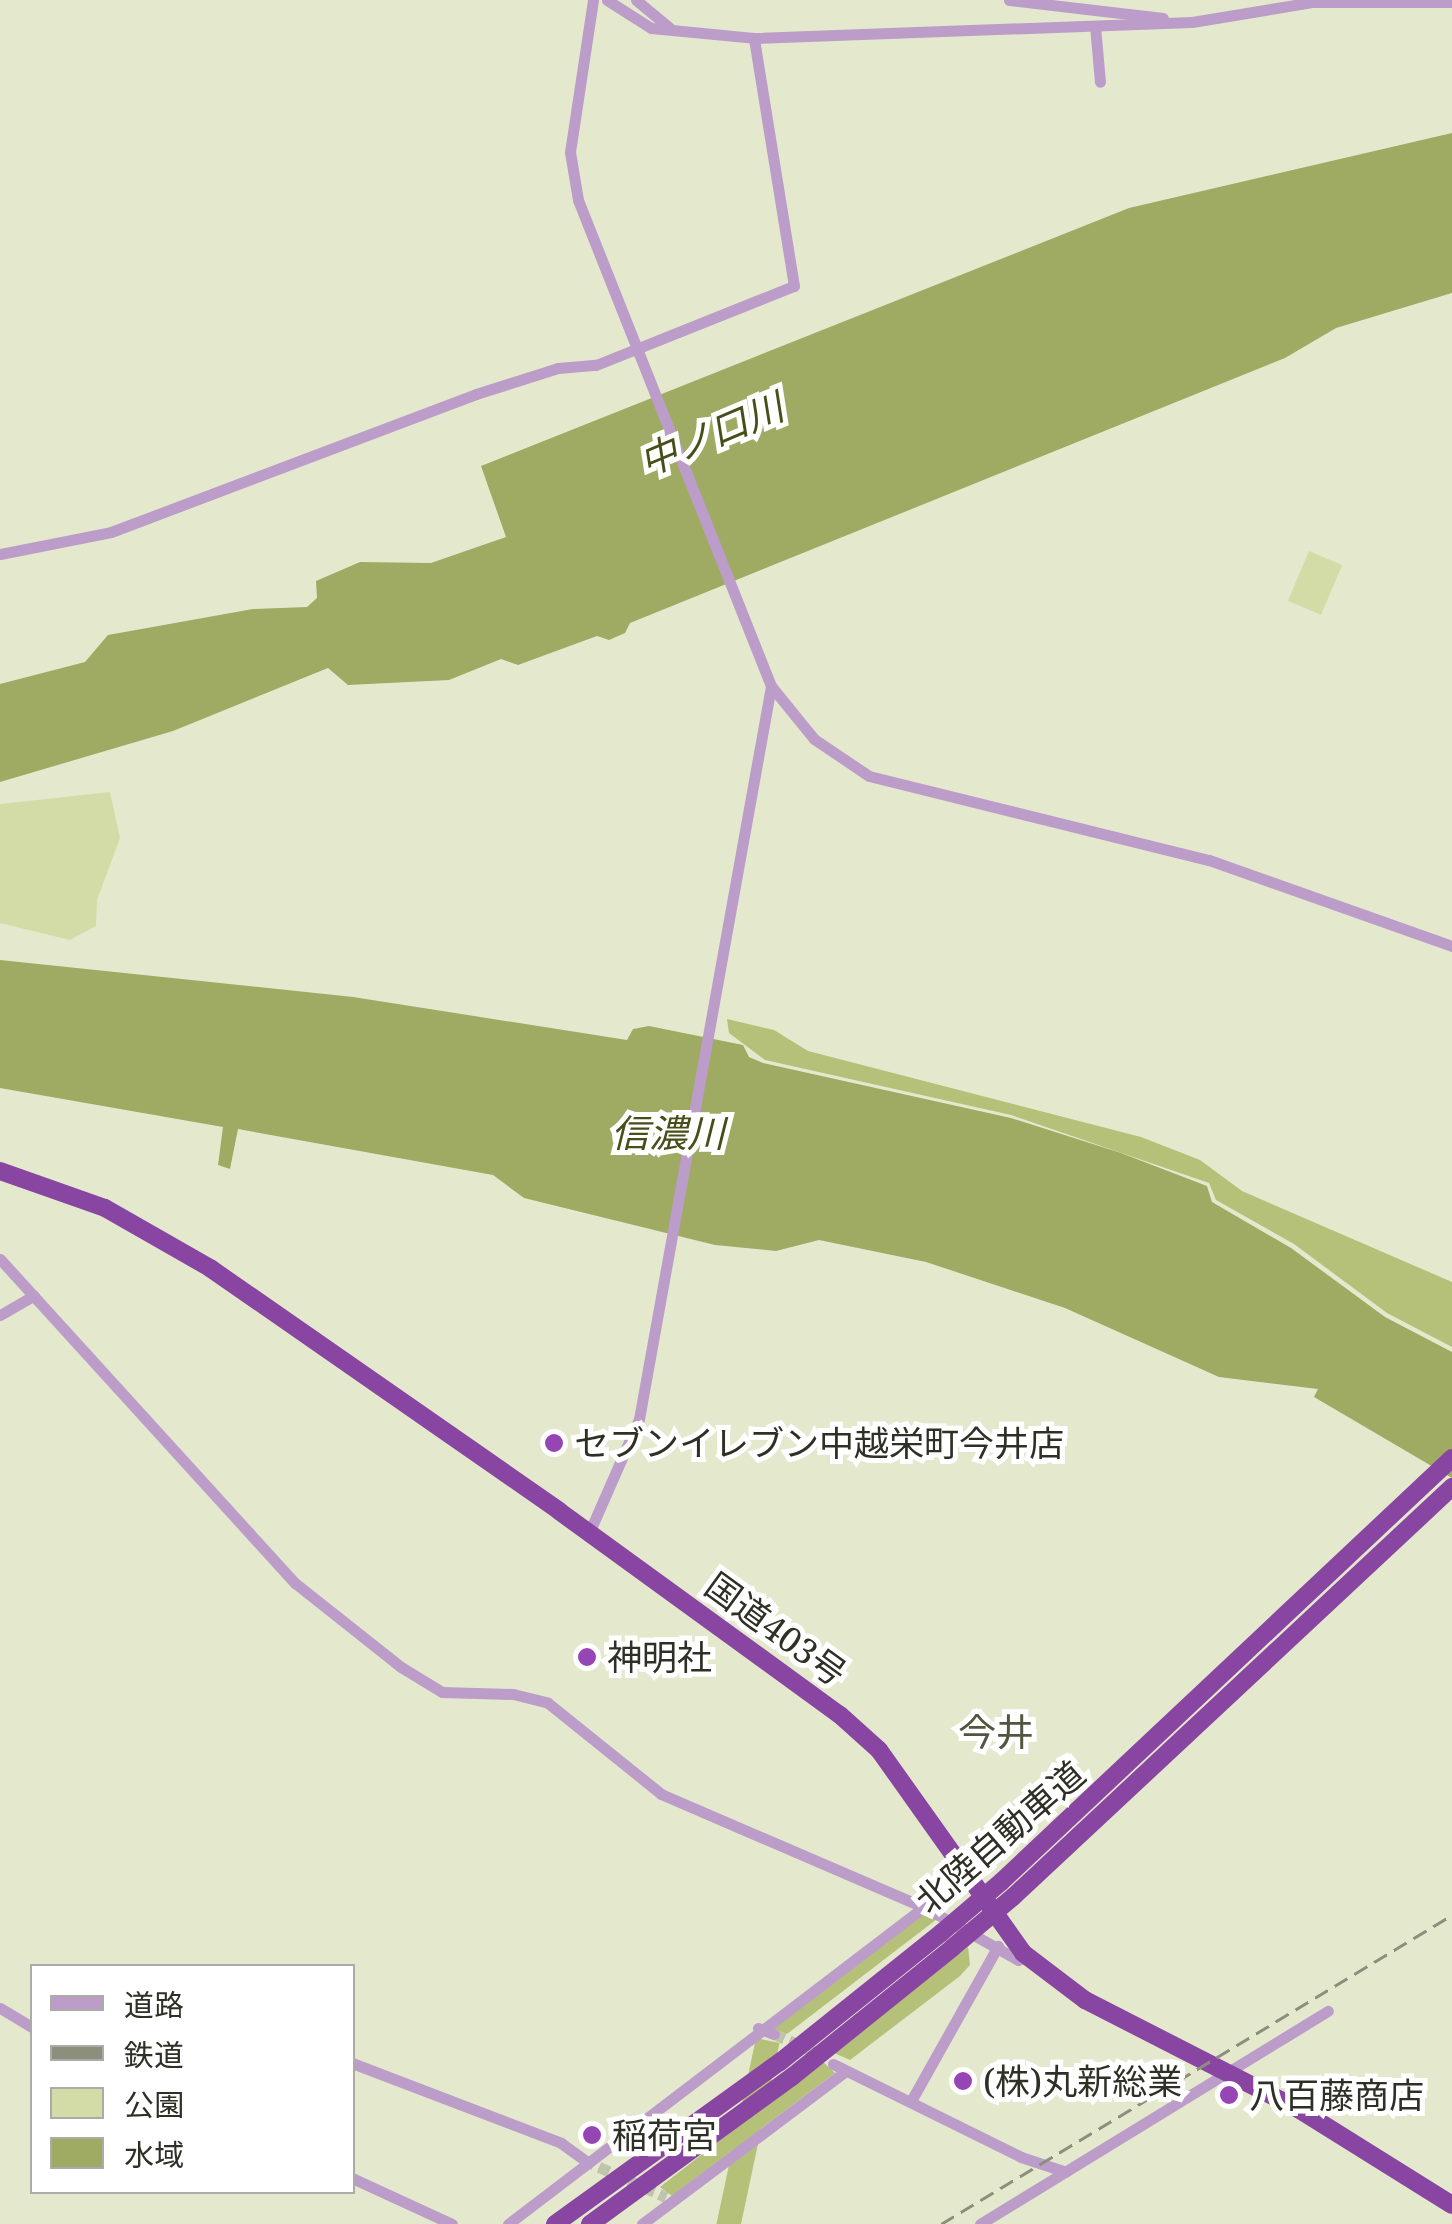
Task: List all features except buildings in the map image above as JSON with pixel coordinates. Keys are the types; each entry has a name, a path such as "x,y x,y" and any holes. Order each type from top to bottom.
{"highway":[{"name":"国道403号","path":"0,1171 105,1208 210,1268 589,1533 840,1715 878,1750 1028,1956 1086,2000 1363,2146 1452,2205"},
{"name":"北陸自動車道","path":"1007,1890 1452,1458"},
{"name":"北陸自動車道","path":"590,2224 724,2128 1007,1890 1404,1535 1452,1487"},
{"name":"北陸自動車道","path":"555,2224 947,1940"}],"street":[{"path":"593,0 571,167 583,215 771,686 814,739 869,776 1224,864 1452,946"},
{"path":"607,0 642,24 674,32 754,38 1192,22 1299,3 1452,2"},
{"path":"636,0 674,32"},
{"path":"1009,0 1192,22"},
{"path":"1095,26 1100,82"},
{"path":"0,554 111,532 476,394 636,349 794,286 754,38"},
{"path":"589,1533 639,1419 771,686"},
{"path":"0,1259 295,1583 336,1618 442,1692 533,1696 661,1794 924,1907 1018,1960 1028,1956"},
{"path":"0,1315 34,1295"},
{"path":"508,2224 584,2160 924,1907"},
{"path":"911,2101 998,1946"},
{"path":"0,2008 30,2025"},
{"path":"980,2224 1328,2011"},
{"path":"758,2028 774,2034"},
{"path":"355,2064 561,2143 584,2160"},
{"path":"833,2064 1021,2157 1066,2172"},
{"path":"642,2224 670,2199 846,2071"},
{"path":"355,2179 452,2224"}],"green space":[{"path":"1309,551 1342,565 1321,615 1288,601"},
{"path":"110,792 120,838 97,900 96,926 70,940 0,923 0,804"}],"shaded area":[{"path":"727,1019 774,1030 808,1051 1141,1137 1200,1160 1242,1191 1452,1282 1452,1347 1387,1313 1294,1244 1216,1200 1209,1183 1011,1115 765,1060 729,1033"},
{"path":"925,1913 937,1919 787,2034 773,2029 773,2023"},
{"path":"968,1947 970,1965 960,1976 850,2060 832,2052"},
{"path":"756,2038 779,2043 741,2224 716,2224"},
{"path":"822,2061 835,2073 672,2196 660,2187"}],"water":[{"name":"中ノ口川","path":"1452,133 1452,293 1336,328 1285,358 630,623 625,633 609,640 597,636 518,665 501,659 449,680 348,685 328,668 173,731 0,782 0,684 85,662 108,635 253,609 307,607 317,598 316,581 360,562 431,563 506,537 481,466 1129,208"},
{"name":"信濃川","path":"0,960 353,997 627,1040 633,1029 649,1026 743,1045 749,1057 763,1063 1011,1118 1121,1153 1207,1186 1212,1202 1291,1248 1385,1317 1452,1352 1452,1478 1314,1397 1318,1389 1219,1377 1065,1308 926,1262 819,1240 776,1251 715,1245 524,1198 493,1175 238,1129 230,1169 218,1165 223,1127 0,1088"}],"tunnel":[{"path":"774,2034 825,2056"},
{"path":"584,2160 666,2197"}],"railway":[{"path":"941,2224 1452,1915"}],"place":[{"name":"セブンイレブン中越栄町今井店","path":"554,1443"},
{"name":"神明社","path":"587,1657"},
{"name":"(株)丸新総業","path":"963,2081"},
{"name":"八百藤商店","path":"1229,2095"},
{"name":"稲荷宮","path":"592,2135"}],"district":[{"name":"今井","path":"996,1732"}]}
